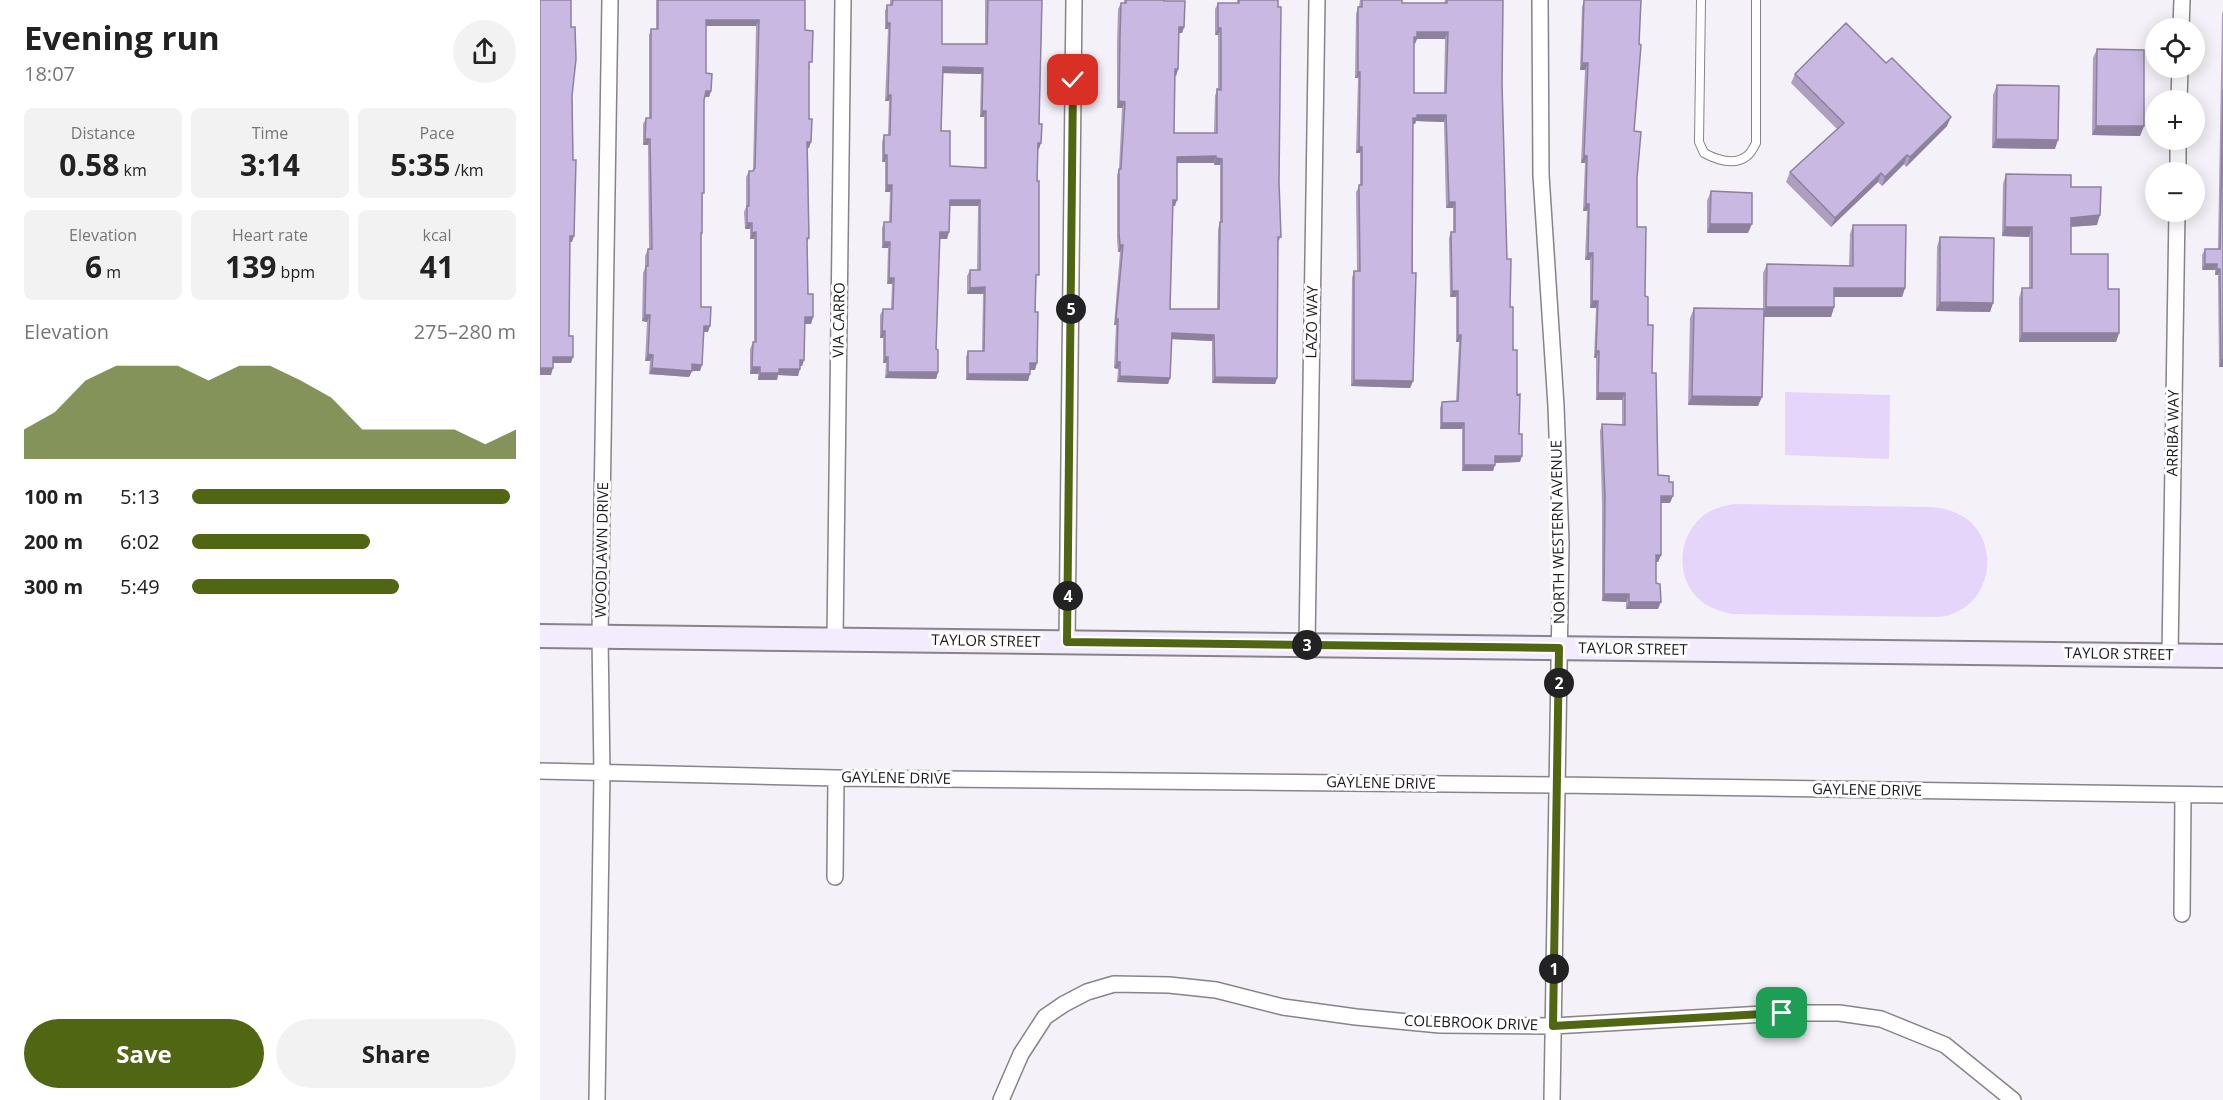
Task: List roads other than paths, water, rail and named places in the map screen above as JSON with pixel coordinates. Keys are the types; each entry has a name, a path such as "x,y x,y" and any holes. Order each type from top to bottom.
{"street":[{"name":"WOODLAWN DRIVE","path":"597,1100 602,773 600,636 610,0"},
{"name":"VIA CARRO","path":"835,639 843,0"},
{"path":"1067,642 1074,0"},
{"name":"LAZO WAY","path":"1307,645 1317,0"},
{"name":"NORTH WESTERN AVENUE","path":"1540,0 1542,175 1556,406 1561,543 1552,1100"},
{"path":"2181,18 2182,0"},
{"name":"ARRIBA WAY","path":"2170,655 2177,222"},
{"name":"TAYLOR STREET","path":"540,636 2223,656"},
{"name":"GAYLENE DRIVE","path":"540,771 836,778 1558,785 2223,795"},
{"path":"836,778 836,877"},
{"path":"2182,914 2183,795"},
{"name":"COLEBROOK DRIVE","path":"1001,1100 1021,1054 1045,1017 1087,992 1114,984 1169,985 1216,990 1284,1007 1440,1025 1553,1026 1782,1013 1839,1013 1881,1019 1945,1045 2013,1100"}],"lane":[{"path":"1701,0 1699,142 1704,153 1715,159 1730,162 1748,156 1756,143 1756,0"}]}
